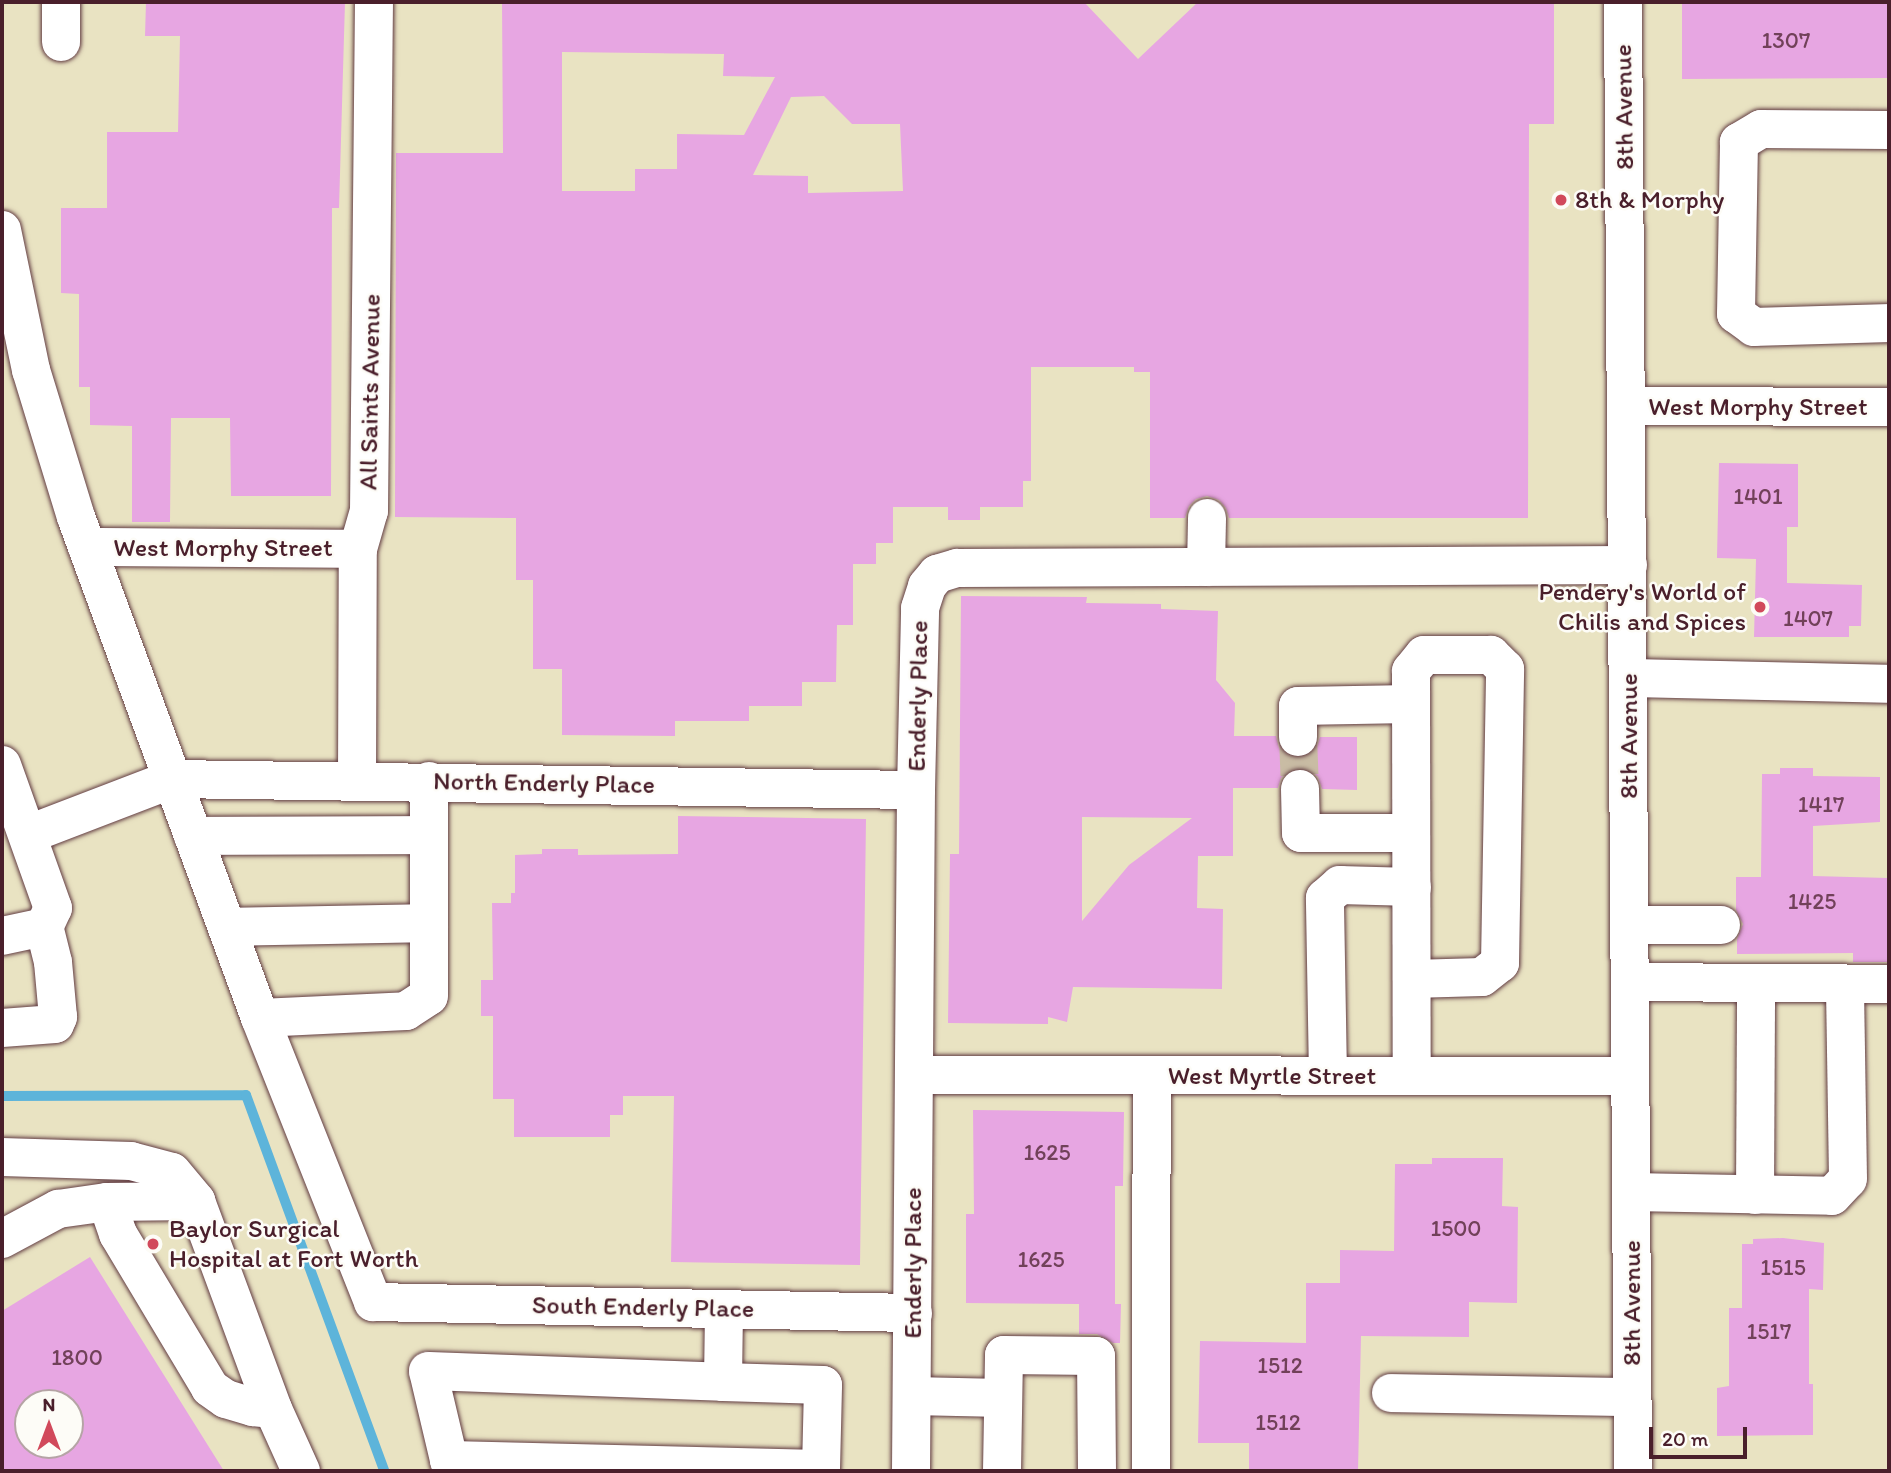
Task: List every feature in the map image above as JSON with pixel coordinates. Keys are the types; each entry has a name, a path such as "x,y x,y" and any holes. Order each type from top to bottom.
{"street":[{"path":"61,2 61,42"},
{"name":"All Saints Avenue","path":"357,780 358,549 369,511 374,2"},
{"name":"8th Avenue","path":"1623,2 1633,1471"},
{"path":"1889,130 1761,129 1739,142 1736,314 1754,327 1889,323"},
{"path":"2,230 31,370 88,547 260,1018 406,1011 429,996 429,781"},
{"name":"West Morphy Street","path":"1627,407 1889,407"},
{"path":"1206,567 1207,518"},
{"name":"West Morphy Street","path":"88,547 358,549"},
{"name":"Enderly Place","path":"911,1471 916,790 920,608 927,586 937,574 957,568 1628,565"},
{"path":"1412,979 1482,977 1500,963 1505,669 1491,655 1424,655 1411,671 1412,1076"},
{"path":"1629,678 1889,684"},
{"path":"1298,737 1297,706 1411,704"},
{"path":"2,765 29,834 53,908 44,927 53,962 58,1017 55,1024 2,1028"},
{"path":"29,834 172,779"},
{"name":"North Enderly Place","path":"172,779 916,790"},
{"path":"1300,789 1301,833 1411,833"},
{"path":"193,836 429,835"},
{"path":"1328,1076 1325,898 1340,885 1412,887"},
{"path":"227,927 429,923"},
{"path":"1630,925 1721,925"},
{"path":"2,936 44,927"},
{"path":"1630,982 1889,985"},
{"path":"1755,984 1755,1195"},
{"path":"1631,1192 1832,1196 1848,1179 1845,984"},
{"name":"South Enderly Place","path":"260,1018 373,1302 913,1313"},
{"name":"West Myrtle Street","path":"914,1075 1630,1076"},
{"path":"1151,1471 1152,1075"},
{"path":"2,1157 131,1161 172,1172 196,1201 273,1409 301,1471"},
{"path":"2,1239 58,1209 107,1202 196,1201"},
{"path":"107,1202 118,1234 210,1388 226,1399 253,1407 273,1409"},
{"path":"723,1382 724,1309"},
{"path":"1002,1471 1004,1354 1096,1356 1097,1471"},
{"path":"428,1371 823,1385 821,1470 450,1466 428,1371"},
{"path":"1391,1393 1632,1397"},
{"path":"912,1396 1003,1398"}],"building":[{"path":"146,2 345,2 339,208 332,208 331,496 231,496 230,418 171,418 170,522 132,522 132,426 90,425 90,387 79,387 79,294 61,293 61,208 107,208 107,132 178,132 180,36 145,36"},
{"path":"502,2 1084,2 1138,59 1198,2 1554,2 1554,124 1529,124 1528,518 1229,518 1226,508 1219,500 1207,496 1196,499 1189,506 1185,518 1150,518 1150,372 1134,372 1134,367 1031,367 1031,481 1023,481 1023,507 980,507 980,520 948,520 948,507 893,507 893,543 876,543 876,564 853,564 853,625 837,625 836,682 802,682 802,706 749,706 749,721 675,721 675,736 562,735 562,669 533,669 533,580 516,580 516,518 395,517 396,153 503,153","holes":["562,52 724,54 723,76 775,77 744,135 677,134 677,169 635,169 635,191 562,191","824,96 852,124 900,124 903,191 808,193 808,176 753,175 791,97"]},
{"path":"1682,2 1889,2 1889,78 1682,79"},
{"path":"1719,463 1798,464 1798,527 1787,527 1787,583 1862,585 1861,626 1849,626 1849,637 1754,637 1756,559 1717,558"},
{"path":"961,596 1087,597 1086,603 1161,604 1161,609 1218,611 1216,680 1235,703 1234,736 1276,736 1279,748 1287,756 1297,759 1309,756 1317,747 1320,737 1357,737 1357,790 1322,789 1318,777 1311,770 1300,767 1288,771 1281,778 1278,788 1233,788 1233,856 1198,856 1197,908 1223,909 1222,989 1073,987 1067,1022 1048,1017 1048,1024 948,1023 950,854 959,854","holes":["1082,817 1192,818 1129,865 1082,921"]},
{"path":"1780,768 1813,768 1813,776 1880,777 1880,822 1813,826 1813,876 1888,878 1889,962 1853,962 1853,953 1737,954 1737,939 1743,924 1736,910 1736,877 1761,877 1762,774 1780,774"},
{"path":"678,816 866,819 860,1265 671,1262 674,1096 623,1096 623,1115 610,1115 610,1137 514,1137 514,1099 493,1099 493,1016 481,1016 481,980 493,980 492,903 511,903 511,893 515,893 515,855 542,854 542,849 578,849 578,855 678,854"},
{"path":"973,1110 1124,1112 1123,1186 1115,1186 1115,1304 1121,1304 1120,1343 1113,1343 1097,1334 1079,1334 1079,1304 966,1303 966,1214 974,1214"},
{"path":"1432,1158 1503,1158 1502,1206 1518,1207 1517,1303 1469,1302 1469,1337 1361,1336 1358,1471 1249,1471 1249,1443 1198,1443 1200,1341 1306,1343 1306,1283 1340,1283 1340,1250 1394,1251 1395,1164 1432,1164"},
{"path":"1783,1238 1824,1243 1823,1290 1809,1289 1809,1384 1813,1384 1813,1435 1717,1436 1717,1388 1729,1386 1729,1308 1742,1308 1742,1244 1753,1244 1753,1239"},
{"path":"90,1257 224,1471 2,1471 2,1311"}],"waterway":[{"path":"2,1096 246,1095 384,1471"}],"tunnel":[{"path":"1298,737 1300,789"}],"place":[{"name":"8th & Morphy","path":"1561,200"},
{"name":"Pendery's World of Chilis and Spices","path":"1760,607"},
{"name":"Baylor Surgical Hospital at Fort Worth","path":"153,1244"}]}
